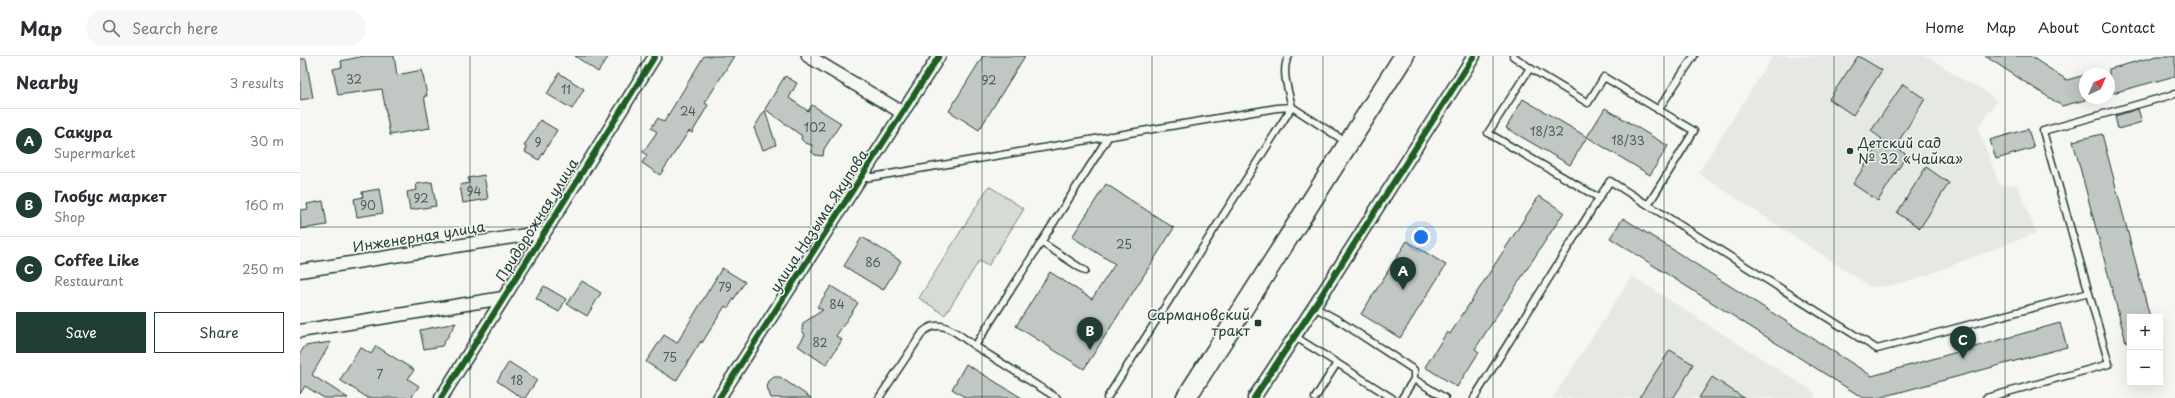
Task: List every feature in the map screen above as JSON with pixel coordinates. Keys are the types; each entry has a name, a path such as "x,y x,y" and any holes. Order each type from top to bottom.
{"main road":[{"path":"1186,398 1404,56"}],"street":[{"name":"Придорожная улица","path":"441,398 655,56"},
{"path":"808,56 903,113"},
{"name":"улица Назыма Якупова","path":"719,398 939,56"},
{"path":"1254,398 1314,307 1474,56"},
{"name":"Инженерная улица","path":"300,271 544,232"},
{"path":"300,331 503,298"}],"lane":[{"path":"1107,398 1292,107 1286,71 1286,61 1289,56"},
{"path":"1513,56 1588,103 1604,77 1694,132 1648,205"},
{"path":"1658,110 1694,56"},
{"path":"1530,68 1488,133 1599,198"},
{"path":"1986,398 2109,364 2043,131 2175,94"},
{"path":"860,179 1254,111 1292,107 1348,143"},
{"path":"975,346 1109,136"},
{"path":"1474,398 1610,181 1877,349 2089,293"},
{"path":"1041,242 1085,271"},
{"path":"1314,307 1338,320 1414,370 1414,379 1402,398"},
{"path":"880,398 922,332 929,326 937,324 946,327 1057,398"},
{"path":"1294,336 1392,398"},
{"path":"1315,398 1337,363"},
{"path":"1414,379 1445,398"}],"shaded area":[{"name":"Детский сад № 32 «Чайка»","path":"1773,56 1927,56 1968,83 1979,87 1997,101 1978,128 2000,186 2017,184 2036,233 1911,281 1886,286 1871,287 1698,173"},
{"path":"989,186 1024,209 988,266 979,261 945,315 919,298"},
{"path":"1632,276 1814,392 1815,398 1553,398"}],"building":[{"path":"364,56 394,56 397,75 422,70 427,96 424,96 430,128 390,135 382,89 338,95 333,69 342,67 341,61"},
{"path":"575,56 609,56 598,72"},
{"path":"704,56 734,56 705,103 708,105 692,133 689,131 660,175 642,163 647,155 643,152 657,132 651,128 658,118 664,122"},
{"path":"983,56 1025,56 979,130 949,111"},
{"path":"1858,56 1882,70 1853,115 1829,99"},
{"path":"1985,56 2030,56 2067,80 2079,77 2079,102 2062,106"},
{"path":"2157,56 2175,56 2175,76 2115,92 2115,68 2113,68"},
{"path":"300,59 306,59 313,98 300,100"},
{"path":"559,73 584,89 572,109 547,94"},
{"path":"785,76 797,83 789,98 808,111 812,105 841,123 824,149 823,156 815,155 812,152 812,145 805,143 801,139 802,136 765,109"},
{"path":"1903,84 1925,99 1895,147 1907,155 1878,201 1853,184 1882,139 1871,131"},
{"path":"1523,99 1587,137 1570,165 1506,128"},
{"path":"1605,108 1668,146 1650,175 1587,137"},
{"path":"2138,109 2142,122 2118,129 2115,116"},
{"path":"765,110 776,145 763,150 754,128"},
{"path":"540,120 557,130 539,160 525,152 527,148 524,146"},
{"path":"2028,129 2034,148 1996,159 1990,140"},
{"path":"2102,134 2149,314 2127,314 2127,342 2126,342 2073,141"},
{"path":"1926,167 1949,183 1920,228 1897,213"},
{"path":"484,175 488,199 463,203 460,185 469,183 468,178"},
{"path":"432,182 436,206 410,210 407,192 417,190 416,184"},
{"path":"1106,184 1174,228 1084,369 1016,326 1050,272 1092,299 1115,264 1072,237"},
{"path":"379,189 383,213 357,217 354,199 363,197 362,192"},
{"path":"1539,196 1564,212 1475,349 1479,352 1457,387 1425,367 1447,332 1450,334"},
{"path":"323,201 327,225 301,229 300,210 308,209 307,204"},
{"path":"1623,218 1872,376 2060,323 2067,347 1878,398 1863,398 1610,238"},
{"path":"862,237 901,261 883,290 844,266"},
{"path":"1407,241 1446,265 1400,338 1361,314"},
{"path":"722,268 745,282 728,308 725,306 676,381 646,362 664,335 677,343"},
{"path":"582,281 601,293 587,316 567,304"},
{"path":"544,286 566,299 559,312 536,299"},
{"path":"831,286 858,303 836,336 842,340 826,365 798,346 805,335 802,330 803,323 823,310 817,307"},
{"path":"456,323 442,346 424,349 420,330"},
{"path":"331,342 312,375 348,398 324,398 305,386 300,394 300,353 305,346"},
{"path":"376,346 414,370 408,379 419,386 411,398 368,398 340,380 360,347 371,354"},
{"path":"1670,350 1693,364 1683,383 1673,398 1639,398"},
{"path":"509,362 537,380 525,398 522,398 497,381"},
{"path":"966,364 1022,398 966,398 952,389"},
{"path":"774,377 780,377 811,398 771,398 767,387 769,381"},
{"path":"1712,377 1744,398 1699,398"}],"cycle path":[{"path":"441,398 655,56"},
{"path":"719,398 939,56"},
{"path":"1254,398 1314,307 1474,56"}],"place":[{"name":"Детский сад № 32 «Чайка»","path":"1850,151"},
{"name":"Сакура","path":"1403,290"},
{"name":"Сармановский тракт","path":"1258,323"},
{"name":"Глобус маркет","path":"1090,350"},
{"name":"Coffee Like","path":"1963,359"}]}
